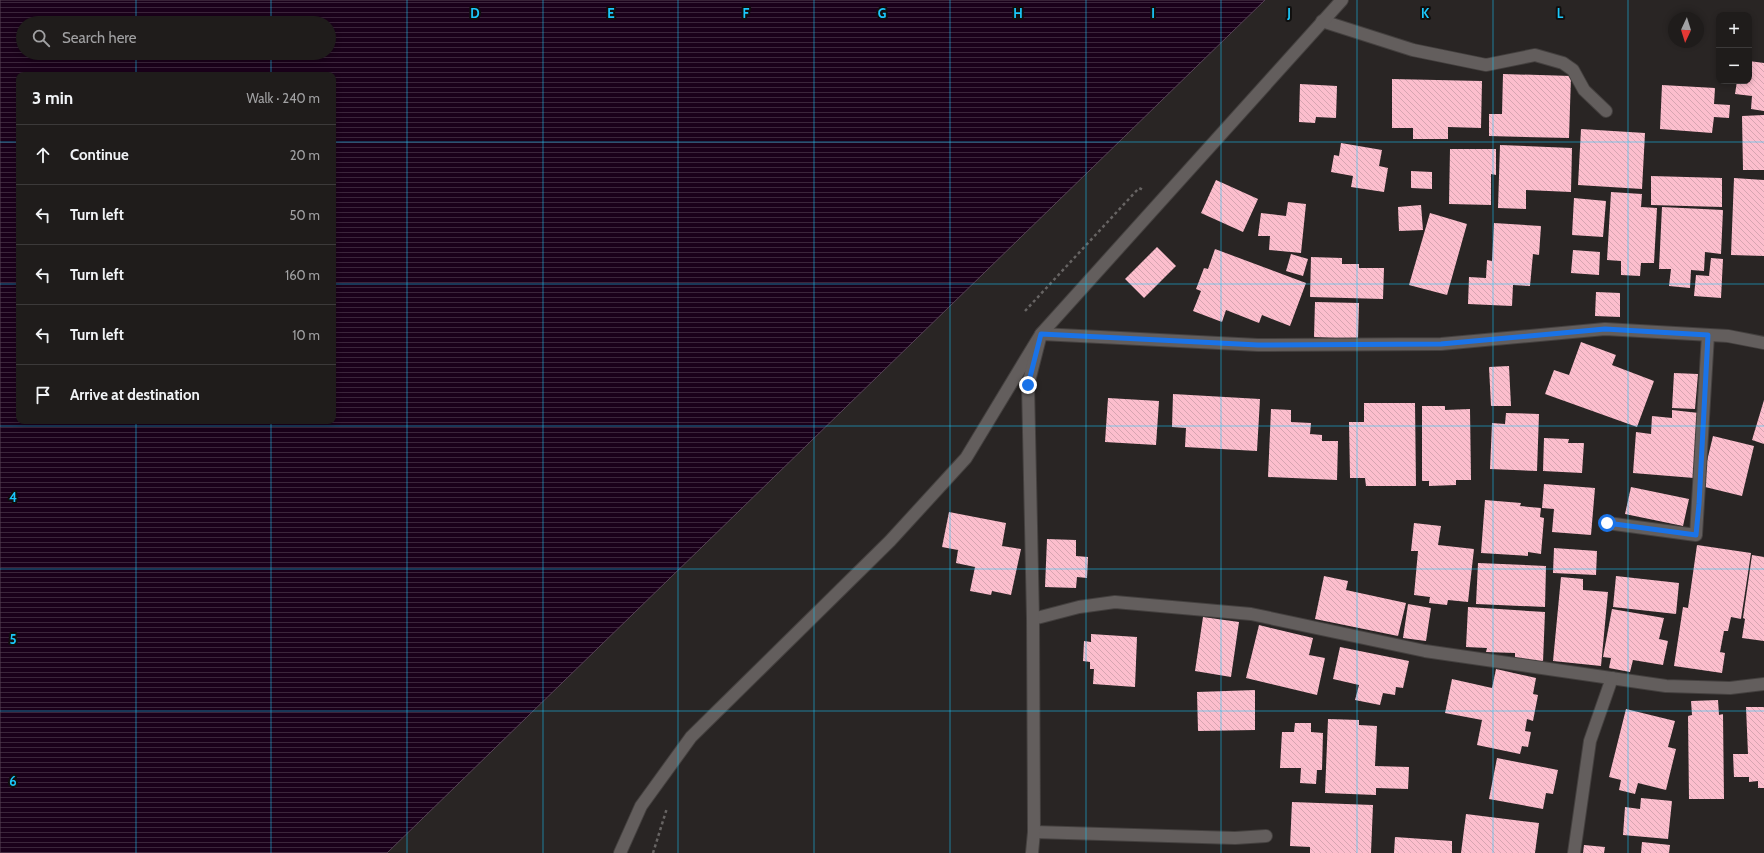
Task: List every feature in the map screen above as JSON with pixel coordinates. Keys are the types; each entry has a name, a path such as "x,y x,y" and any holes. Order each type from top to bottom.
{"street":[{"path":"620,853 641,806 691,737 890,541 966,458 1041,334 1342,0"},
{"path":"1322,21 1413,50 1486,65 1535,55 1563,63 1573,70 1584,90 1606,111"},
{"path":"1041,334 1258,345 1441,344 1605,329 1728,336 1764,343"},
{"path":"1032,853 1034,832 1034,619 1028,385 1041,334"},
{"path":"1607,523 1696,535 1708,335"},
{"path":"1034,619 1079,607 1115,602 1251,614 1425,651 1666,686 1730,688 1764,684"},
{"path":"1574,853 1590,741 1612,678"},
{"path":"1034,832 1235,838 1266,836"}],"shaded area":[{"path":"0,0 1265,0 387,853 0,853"}],"building":[{"path":"1752,61 1764,63 1764,111 1751,109 1752,96 1735,94 1737,84 1752,84"},
{"path":"1503,74 1571,76 1569,138 1489,136 1489,114 1502,114"},
{"path":"1392,79 1482,81 1481,128 1448,127 1448,139 1413,139 1413,128 1392,128"},
{"path":"1300,84 1337,86 1336,118 1316,117 1315,123 1299,122"},
{"path":"1662,85 1715,88 1714,104 1730,105 1729,118 1714,117 1712,133 1660,129"},
{"path":"1764,115 1764,170 1743,170 1742,116"},
{"path":"1581,129 1645,133 1642,189 1578,185"},
{"path":"1341,143 1382,150 1379,166 1388,168 1384,192 1351,187 1353,176 1331,172 1334,155 1339,156"},
{"path":"1500,145 1572,148 1571,192 1526,190 1526,209 1498,208"},
{"path":"1450,149 1496,149 1496,175 1491,174 1491,205 1449,204"},
{"path":"1411,171 1432,172 1432,189 1411,188"},
{"path":"1651,176 1722,178 1722,207 1651,205"},
{"path":"1734,178 1764,180 1764,256 1731,255"},
{"path":"1216,180 1258,199 1243,232 1201,213"},
{"path":"1611,192 1642,194 1641,207 1657,208 1654,263 1641,263 1640,276 1621,275 1621,261 1607,260"},
{"path":"1574,198 1606,201 1603,237 1572,235"},
{"path":"1288,202 1306,204 1301,253 1269,250 1270,236 1258,236 1261,213 1286,216"},
{"path":"1421,205 1423,230 1399,231 1398,207"},
{"path":"1662,207 1723,210 1721,254 1705,252 1704,271 1691,270 1690,288 1669,286 1671,269 1659,269"},
{"path":"1430,213 1467,224 1447,295 1409,285"},
{"path":"1494,223 1541,226 1539,255 1533,254 1530,286 1513,285 1512,306 1468,304 1469,277 1486,278 1487,260 1492,261"},
{"path":"1157,247 1176,266 1144,298 1125,279"},
{"path":"1215,249 1306,283 1290,326 1262,315 1259,323 1226,310 1222,322 1193,311 1201,291 1196,289 1204,268 1208,269"},
{"path":"1573,250 1600,252 1599,275 1571,273"},
{"path":"1291,254 1308,259 1303,276 1286,271"},
{"path":"1311,257 1342,258 1342,264 1359,264 1359,268 1384,268 1383,299 1310,297"},
{"path":"1711,258 1723,259 1721,298 1694,296 1696,275 1709,276"},
{"path":"1596,292 1620,293 1620,317 1595,316"},
{"path":"1315,302 1359,303 1358,339 1314,337"},
{"path":"1581,342 1616,355 1612,365 1654,381 1637,427 1545,394 1554,370 1569,375"},
{"path":"1509,366 1511,406 1491,406 1489,367"},
{"path":"1674,373 1698,374 1695,409 1672,408"},
{"path":"1173,394 1260,399 1257,451 1185,447 1186,428 1172,427"},
{"path":"1108,398 1159,401 1156,445 1105,442"},
{"path":"1764,400 1764,444 1752,440"},
{"path":"1364,403 1415,403 1416,486 1366,486 1365,478 1350,478 1349,422 1364,422"},
{"path":"1422,406 1445,406 1445,410 1470,409 1471,480 1456,480 1456,485 1429,486 1429,481 1422,481"},
{"path":"1271,409 1291,410 1291,422 1311,423 1310,434 1322,435 1322,441 1338,441 1337,480 1268,477"},
{"path":"1672,410 1699,413 1694,478 1633,473 1636,432 1651,434 1652,416 1672,418"},
{"path":"1506,413 1539,414 1537,471 1490,469 1492,423 1505,424"},
{"path":"1713,436 1754,446 1742,496 1701,486"},
{"path":"1544,438 1569,439 1568,443 1584,443 1582,473 1543,471"},
{"path":"1544,484 1595,488 1591,535 1552,532 1554,509 1542,508"},
{"path":"1631,487 1689,499 1683,526 1625,514"},
{"path":"1485,500 1521,503 1520,506 1541,508 1540,517 1544,518 1541,554 1528,552 1528,556 1481,553"},
{"path":"949,512 1006,523 1002,546 1021,549 1011,595 992,591 991,595 970,591 975,567 956,563 958,550 942,547"},
{"path":"1414,523 1441,526 1438,545 1474,549 1468,602 1448,600 1447,605 1429,603 1430,597 1414,595 1418,551 1411,551"},
{"path":"1047,539 1076,540 1076,556 1088,557 1087,578 1077,577 1076,588 1045,587"},
{"path":"1697,545 1751,553 1741,619 1731,617 1728,631 1724,631 1720,652 1725,653 1722,673 1674,666 1683,607 1688,608"},
{"path":"1554,548 1597,551 1596,575 1553,573"},
{"path":"1752,555 1764,557 1764,641 1742,638 1745,619 1743,618"},
{"path":"1478,563 1546,566 1545,607 1476,604"},
{"path":"1324,576 1348,581 1346,590 1406,603 1398,636 1315,619"},
{"path":"1616,576 1679,583 1676,614 1613,607"},
{"path":"1561,577 1583,579 1583,590 1608,592 1601,666 1553,661"},
{"path":"1408,604 1431,608 1426,641 1403,638"},
{"path":"1468,607 1545,612 1543,662 1515,661 1515,653 1486,652 1487,648 1466,647"},
{"path":"1612,609 1664,618 1659,639 1668,641 1663,665 1633,660 1630,672 1609,668 1611,658 1603,657"},
{"path":"1203,617 1239,622 1231,677 1195,671"},
{"path":"1259,625 1313,638 1309,655 1325,658 1317,695 1246,678"},
{"path":"1091,634 1137,637 1135,687 1093,684 1094,669 1090,669 1090,662 1083,661 1084,641 1091,642"},
{"path":"1340,647 1409,661 1403,688 1396,687 1395,695 1383,693 1380,705 1355,700 1359,685 1333,679"},
{"path":"1496,669 1536,678 1533,694 1538,695 1533,721 1527,719 1525,731 1531,732 1528,747 1522,746 1520,754 1477,745 1482,720 1445,713 1452,679 1492,688"},
{"path":"1255,690 1255,730 1198,731 1197,692"},
{"path":"1718,700 1719,715 1723,714 1724,799 1689,799 1688,716 1692,715 1691,701"},
{"path":"1746,707 1764,707 1764,788 1758,788 1758,781 1749,782 1749,777 1734,777 1733,754 1748,754"},
{"path":"1626,709 1675,721 1668,747 1676,749 1666,790 1638,783 1635,794 1619,790 1621,780 1609,777"},
{"path":"1328,719 1359,720 1359,725 1377,726 1375,766 1409,767 1408,789 1376,788 1376,795 1325,793"},
{"path":"1295,723 1311,723 1311,732 1323,733 1322,770 1317,770 1316,784 1300,783 1301,768 1280,768 1282,732 1294,732"},
{"path":"1497,758 1558,770 1553,794 1546,793 1543,809 1489,799"},
{"path":"1641,798 1672,801 1668,839 1623,835 1625,807 1640,809"},
{"path":"1292,802 1373,805 1371,853 1310,853 1310,847 1290,846"},
{"path":"1466,814 1539,823 1535,853 1461,853"},
{"path":"1395,837 1452,841 1452,853 1394,853"},
{"path":"1642,842 1670,845 1669,853 1641,853"},
{"path":"1584,845 1605,847 1604,853 1583,853"}],"route":[{"path":"1028,385 1041,334 1258,345 1441,344 1605,329 1708,335 1696,535 1663,532 1607,523"}]}
